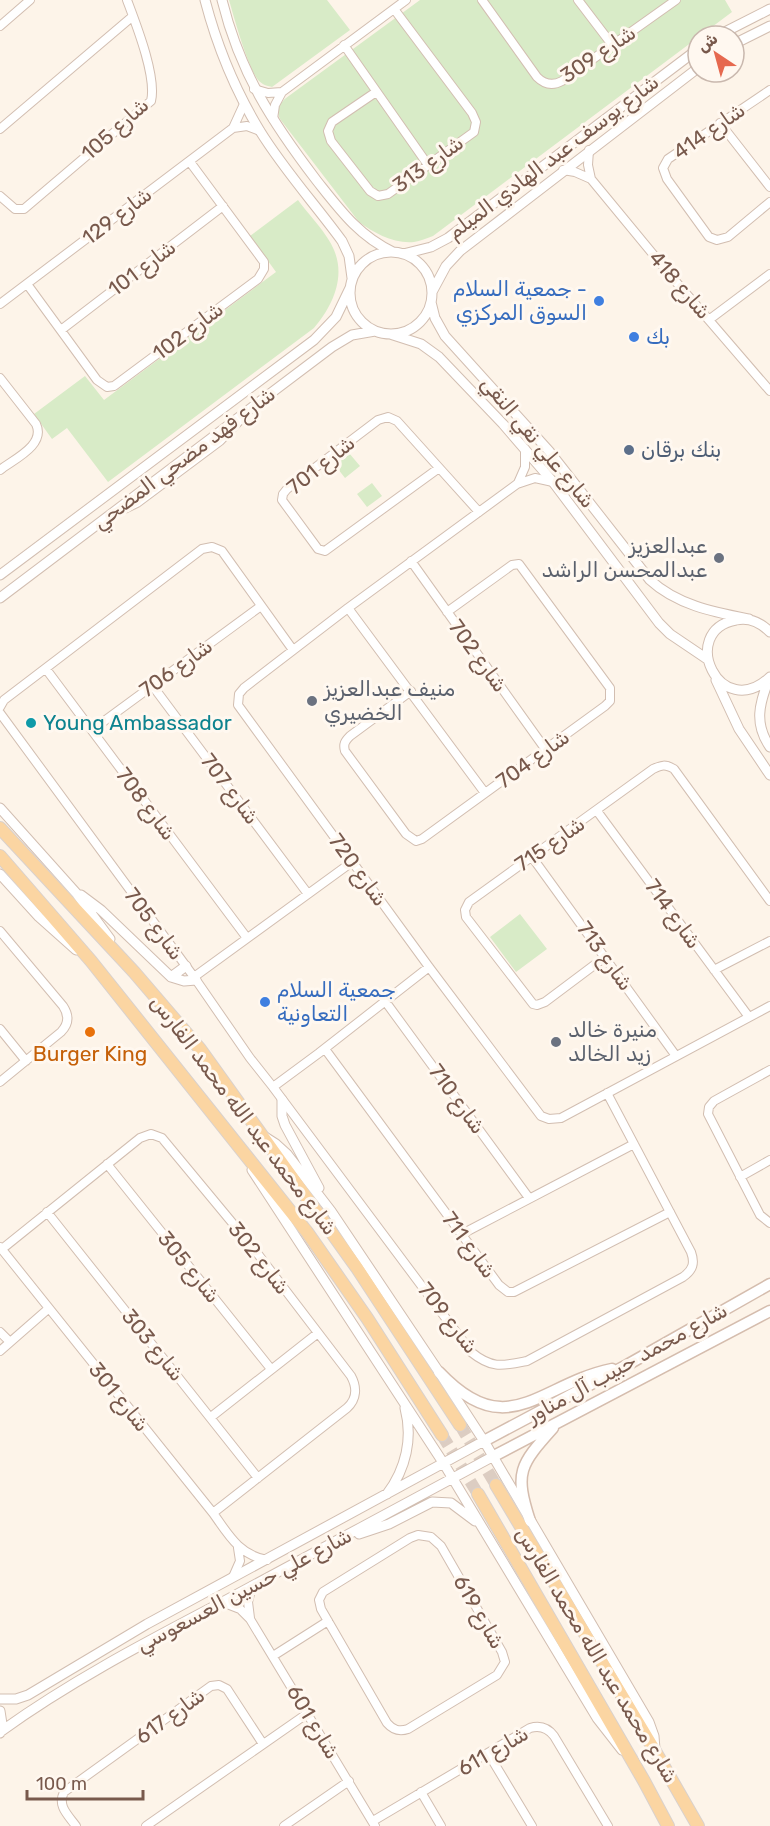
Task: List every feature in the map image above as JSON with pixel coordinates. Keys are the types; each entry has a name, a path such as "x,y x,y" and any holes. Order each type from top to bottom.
{"main road":[{"name":"شارع محمد عبد الله محمد الفارس","path":"0,828 135,972 200,1050 265,1137 357,1268 460,1425"},
{"name":"شارع محمد عبد الله محمد الفارس","path":"0,856 91,961 242,1149 334,1270 442,1435"},
{"name":"شارع محمد حبيب آل مناور","path":"484,1441 627,1365 770,1284"},
{"name":"شارع محمد حبيب آل مناور","path":"492,1457 770,1311"},
{"path":"439,1372 454,1388 471,1399 504,1408 531,1402 590,1375 627,1365"},
{"path":"530,1521 521,1491 522,1469 529,1455 560,1421"},
{"name":"شارع محمد عبد الله محمد الفارس","path":"496,1485 656,1751 698,1826"},
{"name":"شارع محمد عبد الله محمد الفارس","path":"478,1494 668,1826"}],"street":[{"path":"0,26 30,0"},
{"name":"شارع 105","path":"0,196 15,209 24,208 151,101 154,90 127,0"},
{"path":"205,0 223,58 244,104 260,131 346,249 351,264 350,299 358,318 375,331 390,334 408,330 416,325 428,311 431,297 426,272 420,264 364,235 349,221 273,121 254,88 236,47 222,0"},
{"path":"273,121 275,105 282,92 406,0"},
{"path":"578,0 613,46"},
{"name":"شارع 309","path":"486,2 537,77 544,83 554,84 562,81 613,46 664,4 676,0"},
{"name":"شارع 313","path":"376,92 332,122 328,131 331,141 370,191 378,196 388,194 474,132 476,122 472,113 394,9"},
{"path":"742,24 770,11"},
{"path":"746,24 770,11"},
{"path":"0,129 133,16"},
{"path":"746,38 770,26"},
{"path":"344,45 428,165"},
{"name":"شارع يوسف عبد الهادي الميلم","path":"398,253 431,247 448,238 686,58"},
{"name":"شارع يوسف عبد الهادي الميلم","path":"431,297 446,267 460,251 686,77"},
{"path":"254,88 268,93 282,92"},
{"name":"شارع 414","path":"770,90 668,159 663,168 667,179 710,237 717,240 728,237 770,202"},
{"name":"شارع 129","path":"0,304 233,128 244,104"},
{"path":"720,123 770,187"},
{"path":"233,128 247,126 260,131"},
{"path":"589,150 588,165 591,179"},
{"name":"شارع 102","path":"27,284 97,380 107,387 114,386 258,279 264,269 264,262 189,162"},
{"path":"563,170 591,179"},
{"name":"شارع 418","path":"591,179 770,391"},
{"path":"317,208 325,206 331,198"},
{"name":"شارع 101","path":"61,330 222,206"},
{"path":"352,278 357,269 373,256 398,253"},
{"path":"710,319 770,274"},
{"name":"شارع فهد مضحي المضحي","path":"0,575 298,352 329,325 341,308 350,288"},
{"name":"شارع علي نقي النقي","path":"431,297 441,331 549,451 657,586 681,601 765,623"},
{"name":"شارع فهد مضحي المضحي","path":"0,598 345,339 359,333 375,331"},
{"name":"شارع علي نقي النقي","path":"390,334 411,340 431,350 462,381 553,482 659,623 670,634 707,659"},
{"path":"298,352 304,357 306,367"},
{"path":"462,381 466,372 477,370"},
{"path":"0,379 36,423 39,431 35,443 0,470"},
{"name":"شارع 701","path":"440,468 325,551 318,549 282,500 287,489 384,417 397,421 440,468 479,512"},
{"path":"517,484 525,467 525,449"},
{"name":"شارع 720","path":"553,482 535,478 517,484 293,650 239,694 238,705 541,1116 549,1119 561,1118 770,1006"},
{"path":"0,707 4,700 202,549 212,547 222,551 293,650"},
{"name":"شارع 702","path":"411,561 546,750"},
{"name":"شارع 704","path":"411,691 350,736 345,741 345,751 406,834 416,841 422,839 546,750 610,701 610,688 519,564 512,565 447,612"},
{"name":"شارع 706","path":"92,730 261,606"},
{"path":"348,608 485,793"},
{"path":"749,619 738,619 718,628 711,637 707,659 739,729 770,775"},
{"path":"765,623 770,632"},
{"name":"شارع 708","path":"46,669 247,938"},
{"path":"716,678 733,689 743,690 763,684 770,677"},
{"path":"770,677 758,715 761,730 770,747"},
{"name":"شارع 707","path":"152,685 308,894"},
{"name":"شارع 705","path":"0,713 195,978 352,862"},
{"name":"شارع 715","path":"605,957 537,1005 527,998 466,918 465,910 470,902 654,769 667,765 674,769 770,901"},
{"path":"0,808 72,889 135,972"},
{"name":"شارع 714","path":"597,811 749,1017"},
{"name":"شارع 713","path":"532,857 676,1056"},
{"path":"0,874 39,917 91,961"},
{"path":"72,889 101,910 171,976 184,981 195,978"},
{"path":"0,931 63,1006 68,1017 65,1028 61,1032 0,1082"},
{"path":"714,970 770,941"},
{"path":"171,976 186,966"},
{"path":"273,1087 429,967"},
{"name":"شارع 709","path":"195,978 282,1100 471,1352 484,1363 500,1366 527,1361 689,1272 693,1267 694,1259 607,1093"},
{"name":"شارع 710","path":"385,1001 529,1198"},
{"path":"0,1029 26,1061"},
{"name":"شارع 711","path":"324,1049 503,1290 513,1292 670,1212"},
{"path":"770,1070 714,1101 708,1111 710,1122 760,1215 770,1223"},
{"path":"282,1100 282,1116 285,1125 331,1211"},
{"name":"شارع 302","path":"1,1248 145,1135 151,1134 162,1138 254,1249 353,1380 356,1389 355,1397 347,1408 213,1513"},
{"path":"265,1137 282,1149 331,1211 484,1441 649,1722 656,1751"},
{"path":"462,1234 634,1144"},
{"path":"242,1149 250,1168 453,1478 597,1718 634,1763"},
{"path":"740,1177 770,1160"},
{"name":"شارع 305","path":"107,1164 272,1369"},
{"name":"شارع 303","path":"47,1212 258,1478"},
{"name":"شارع 301","path":"1,1248 213,1513 238,1548"},
{"path":"0,1351 48,1309"},
{"path":"0,1332 10,1342"},
{"path":"211,1417 318,1333"},
{"path":"386,1496 401,1470 407,1451 408,1422 404,1403"},
{"name":"شارع علي حسين العسعوسي","path":"0,1699 28,1695 147,1624 484,1441"},
{"name":"شارع علي حسين العسعوسي","path":"0,1733 27,1713 121,1656 492,1457"},
{"path":"347,1536 379,1528 426,1504 438,1501 457,1506 483,1528"},
{"name":"شارع 619","path":"427,1535 441,1546 502,1652 505,1662 497,1675 408,1729 396,1730 387,1723 328,1621 319,1605 323,1592 410,1538 427,1535"},
{"path":"238,1548 255,1557 267,1560"},
{"path":"232,1579 240,1561 238,1548"},
{"path":"250,1619 248,1602 252,1586"},
{"name":"شارع 601","path":"222,1602 240,1609 250,1619 374,1824"},
{"path":"273,1656 328,1621"},
{"name":"شارع 617","path":"76,1826 62,1807 61,1800 64,1792 211,1686 219,1685 227,1689 263,1744"},
{"path":"0,1711 2,1725 0,1733"},
{"path":"146,1826 308,1713"},
{"name":"شارع 611","path":"374,1824 421,1792 530,1728 541,1726 548,1730 608,1826"},
{"path":"488,1753 532,1826"},
{"path":"284,1826 348,1781"},
{"path":"421,1792 441,1826"}],"green space":[{"path":"229,0 327,0 350,30 270,87 259,81 250,66"},
{"path":"420,0 725,0 732,12 716,24 686,24 686,46 433,236 416,242 385,237 359,222 280,119 278,110 286,98"},
{"path":"298,200 327,237 337,261 338,281 335,292 314,328 108,482 67,428 52,439 34,414 85,376 104,400 276,272 250,236"},
{"path":"349,453 360,466 345,478 334,464"},
{"path":"372,483 382,496 367,507 357,494"},
{"path":"520,914 547,949 516,972 490,937"}],"tunnel":[{"path":"460,1425 496,1485"},
{"path":"442,1435 478,1494"}],"place":[{"name":"جمعية السلام - السوق المركزي","path":"599,301"},
{"name":"بك","path":"634,337"},
{"name":"بنك برقان","path":"629,450"},
{"name":"عبدالعزيز عبدالمحسن الراشد","path":"719,558"},
{"name":"منيف عبدالعزيز الخضيري","path":"312,701"},
{"name":"Young Ambassador","path":"31,723"},
{"name":"جمعية السلام التعاونية","path":"265,1002"},
{"name":"Burger King","path":"90,1032"},
{"name":"منيرة خالد زيد الخالد","path":"556,1042"}]}
